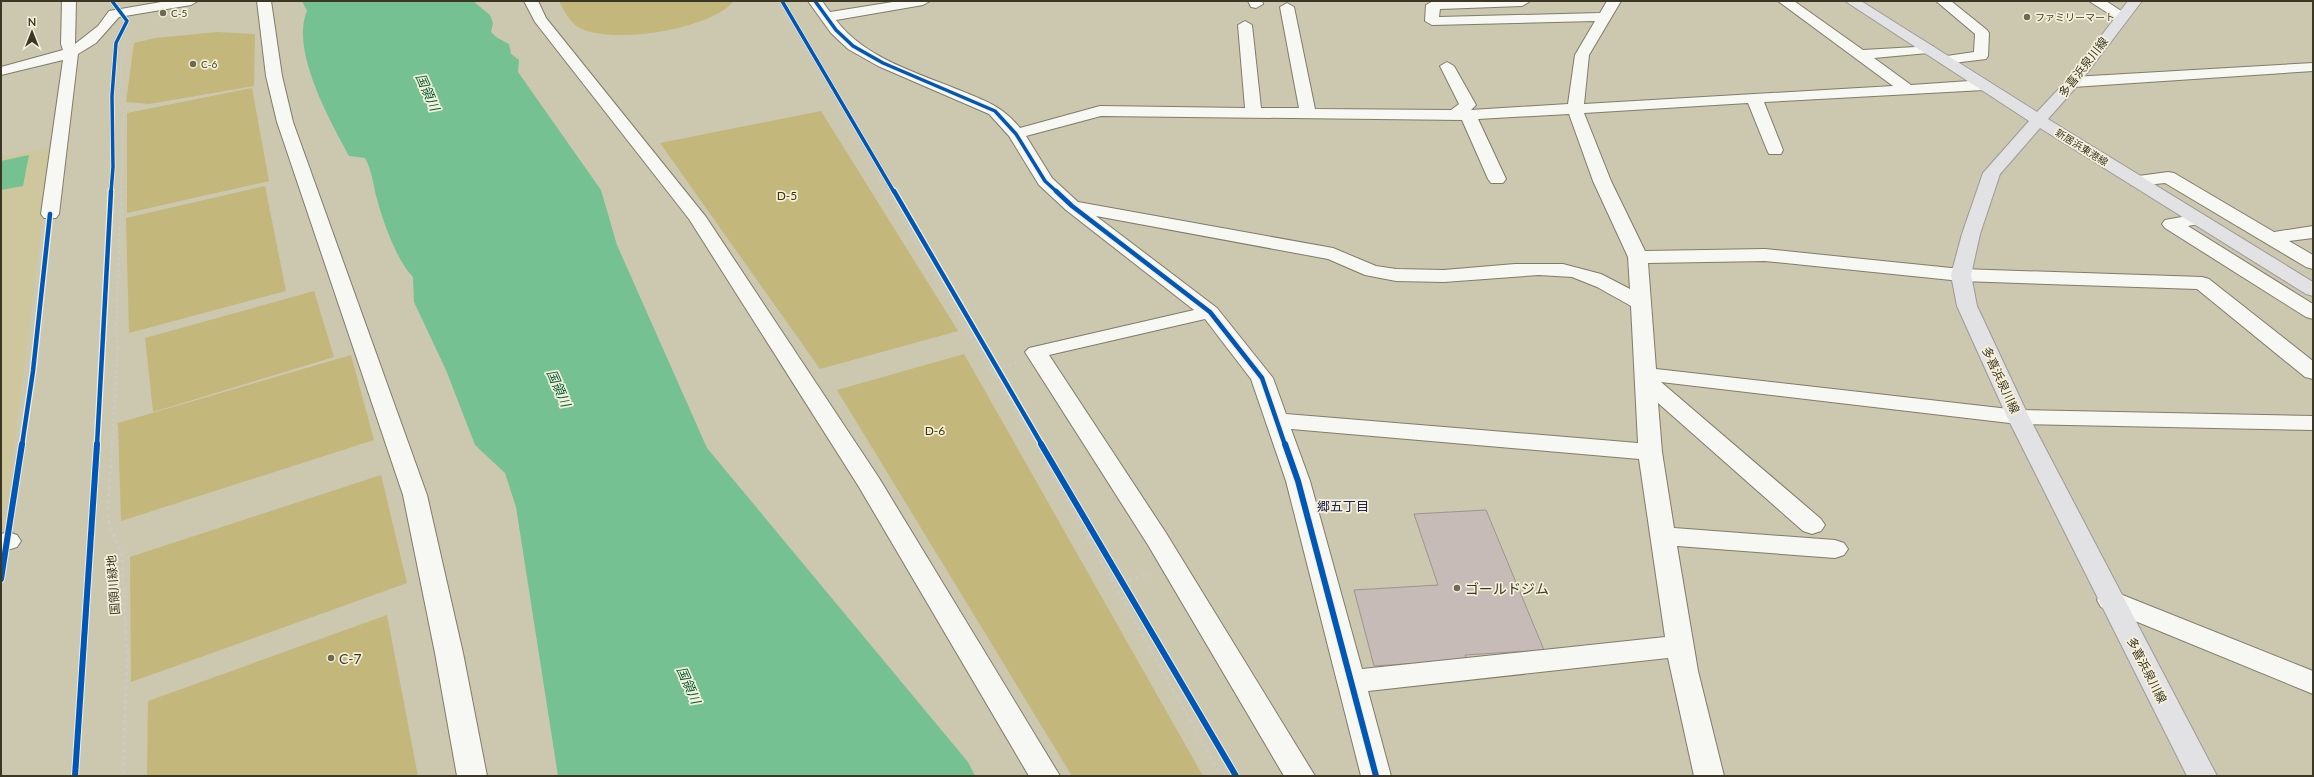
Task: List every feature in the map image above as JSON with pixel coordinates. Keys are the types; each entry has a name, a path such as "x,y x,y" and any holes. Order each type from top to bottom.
{"main road":[{"name":"新居浜東港線","path":"1852,1 2038,120 2313,290"},
{"name":"多喜浜泉川線","path":"2128,8 2073,82 1992,173 1971,234 1961,275 1967,306 2018,417 2110,600 2202,776"}],"street":[{"path":"50,214 71,54 68,44 69,1"},
{"path":"2,70 71,54 87,44 110,22 114,14 191,1"},
{"path":"264,1 274,76 285,122 415,495 449,653 472,776"},
{"path":"531,1 540,19 697,217 870,484 1045,776"},
{"path":"923,1 822,5 836,30 853,46 883,63 995,111 1006,121 1016,134 1046,181 1072,206 1210,312 1262,378 1298,481 1376,776"},
{"path":"1785,1 1907,90"},
{"path":"1943,1 1982,33 1981,56 1945,60"},
{"path":"2096,1 2128,8"},
{"path":"1522,2 1433,5 1432,21 1610,9"},
{"path":"1287,7 1308,113"},
{"path":"1610,9 1582,55 1575,109 1602,181 1638,258 1650,452 1680,646 1709,776"},
{"path":"1245,25 1253,112"},
{"path":"1859,55 1928,50"},
{"path":"1447,66 1468,105 1461,115"},
{"path":"2073,82 2313,67"},
{"path":"1016,134 1100,111 1461,115 1984,85"},
{"path":"1754,98 1775,150"},
{"path":"1461,115 1497,179"},
{"path":"2137,181 2168,177 2313,262"},
{"path":"1072,206 1333,254 1372,270 1409,276 1454,276 1515,270 1564,270 1599,279 1641,303"},
{"path":"2198,219 2171,224 2313,313"},
{"path":"2273,238 2313,232"},
{"path":"1638,258 1766,256 1961,275 2202,283 2313,372"},
{"path":"1210,312 1036,352 1157,539 1300,776"},
{"path":"1645,377 2018,417 2313,423"},
{"path":"1645,377 1812,525"},
{"path":"1276,420 1650,452"},
{"path":"1663,536 1835,549"},
{"path":"2110,600 2313,683"},
{"path":"1351,681 1680,646"}],"path":[{"path":"777,1 966,329 1038,448 1221,776"},
{"path":"782,1 1236,776"},
{"path":"75,776 104,344 108,219 113,168 112,96 116,43 127,21 123,12"},
{"path":"1,579 4,542 33,371 50,214"}],"shaded area":[{"path":"51,148 4,530 1,531 1,157"}],"green space":[{"path":"559,1 734,1 722,11 704,20 684,27 661,32 616,35 597,33 578,27 568,17"},
{"name":"C-6","path":"217,32 255,34 254,86 149,104 126,102 134,43 156,38"},
{"path":"252,88 269,181 127,213 127,113"},
{"name":"D-5","path":"821,111 958,331 820,369 660,143"},
{"path":"265,186 286,291 129,333 126,218"},
{"path":"314,291 334,357 153,412 145,338"},
{"name":"D-6","path":"964,354 1203,776 1072,776 837,390"},
{"path":"351,355 374,440 121,521 118,423"},
{"path":"381,475 407,583 131,682 130,557"},
{"name":"C-7","path":"387,615 418,776 147,776 148,701"}],"water":[{"name":"国領川","path":"302,1 473,1 490,15 493,23 491,32 496,37 509,44 511,54 519,60 518,72 601,190 617,245 707,448 968,762 975,776 558,776 516,507 505,473 475,445 446,370 414,302 413,277 401,261 387,230 371,173 365,158 349,156 314,85 304,45 303,27 307,11"},
{"path":"29,155 23,186 1,190 1,161"}],"building":[{"name":"ゴールドジム","path":"1486,510 1544,650 1465,655 1467,660 1374,666 1354,590 1438,585 1414,514"}],"cycle path":[{"path":"75,776 104,344 108,219 113,167 112,96 116,43 127,21 112,1"},
{"path":"782,1 1236,776"},
{"path":"815,1 836,30 853,46 883,63 995,111 1006,121 1016,134 1045,181 1072,206 1210,312 1262,378 1298,481 1376,776"},
{"path":"1,579 33,371 50,214"}],"place":[{"name":"C-5","path":"163,13"},
{"name":"ファミリーマート","path":"2027,17"},
{"name":"C-6","path":"193,64"},
{"name":"ゴールドジム","path":"1457,588"},
{"name":"C-7","path":"331,658"}],"district":[{"name":"郷五丁目","path":"1343,506"}]}
